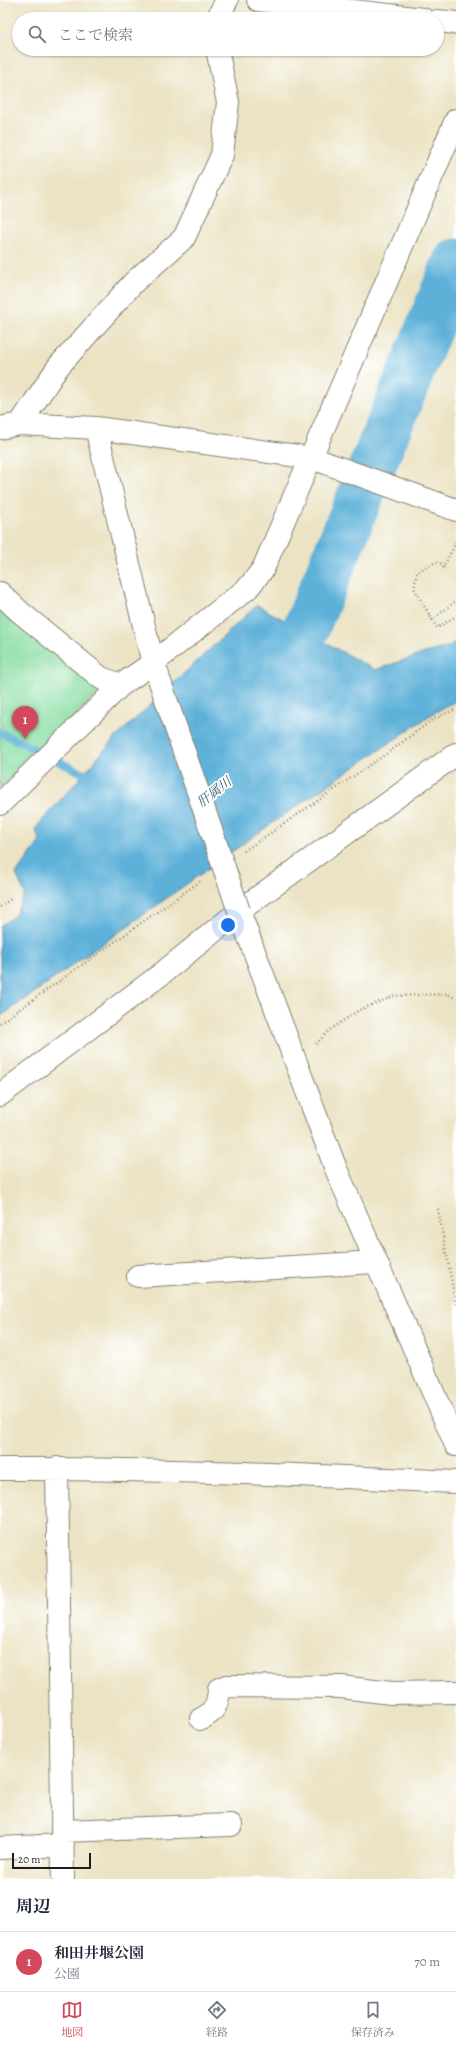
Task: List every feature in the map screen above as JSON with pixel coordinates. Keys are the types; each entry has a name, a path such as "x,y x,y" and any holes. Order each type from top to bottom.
{"street":[{"path":"221,12 227,0"},
{"path":"258,0 362,12"},
{"path":"444,22 456,23"},
{"path":"10,426 58,367 134,282 184,238 222,155 228,102 218,56"},
{"path":"0,804 121,685 156,671 248,588 263,569 456,120"},
{"path":"10,426 96,428 312,458 449,503"},
{"path":"96,428 156,671 239,911 336,1169 456,1445"},
{"path":"0,593 20,612 101,678 121,685"},
{"path":"0,1095 160,975 239,911 456,754"},
{"path":"138,1276 376,1262"},
{"path":"57,1468 63,1879"},
{"path":"0,1469 57,1468 281,1474 456,1482"},
{"path":"201,1719 210,1714 218,1704 219,1690 226,1686 341,1687 391,1693 456,1692"},
{"path":"0,1848 63,1838 231,1825"}],"path":[{"path":"456,542 444,566 436,562 417,572 414,588 437,628 456,616"},
{"path":"432,620 456,601"},
{"path":"0,907 12,898"},
{"path":"301,1075 310,1050 331,1029 359,1010 394,996 448,994 456,998"},
{"path":"438,1209 456,1305"}],"green space":[{"path":"0,610 6,617 101,690 0,788"}],"water":[{"name":"肝属川","path":"257,605 375,670 428,652 448,647 456,641 456,701 432,714 271,824 0,1017 0,926 15,915 25,894 16,874 40,841 35,829 114,739"}],"waterway":[{"path":"280,692 456,262"},
{"path":"0,732 92,778"}],"place":[{"name":"和田井堰公園","path":"25,739"}]}
